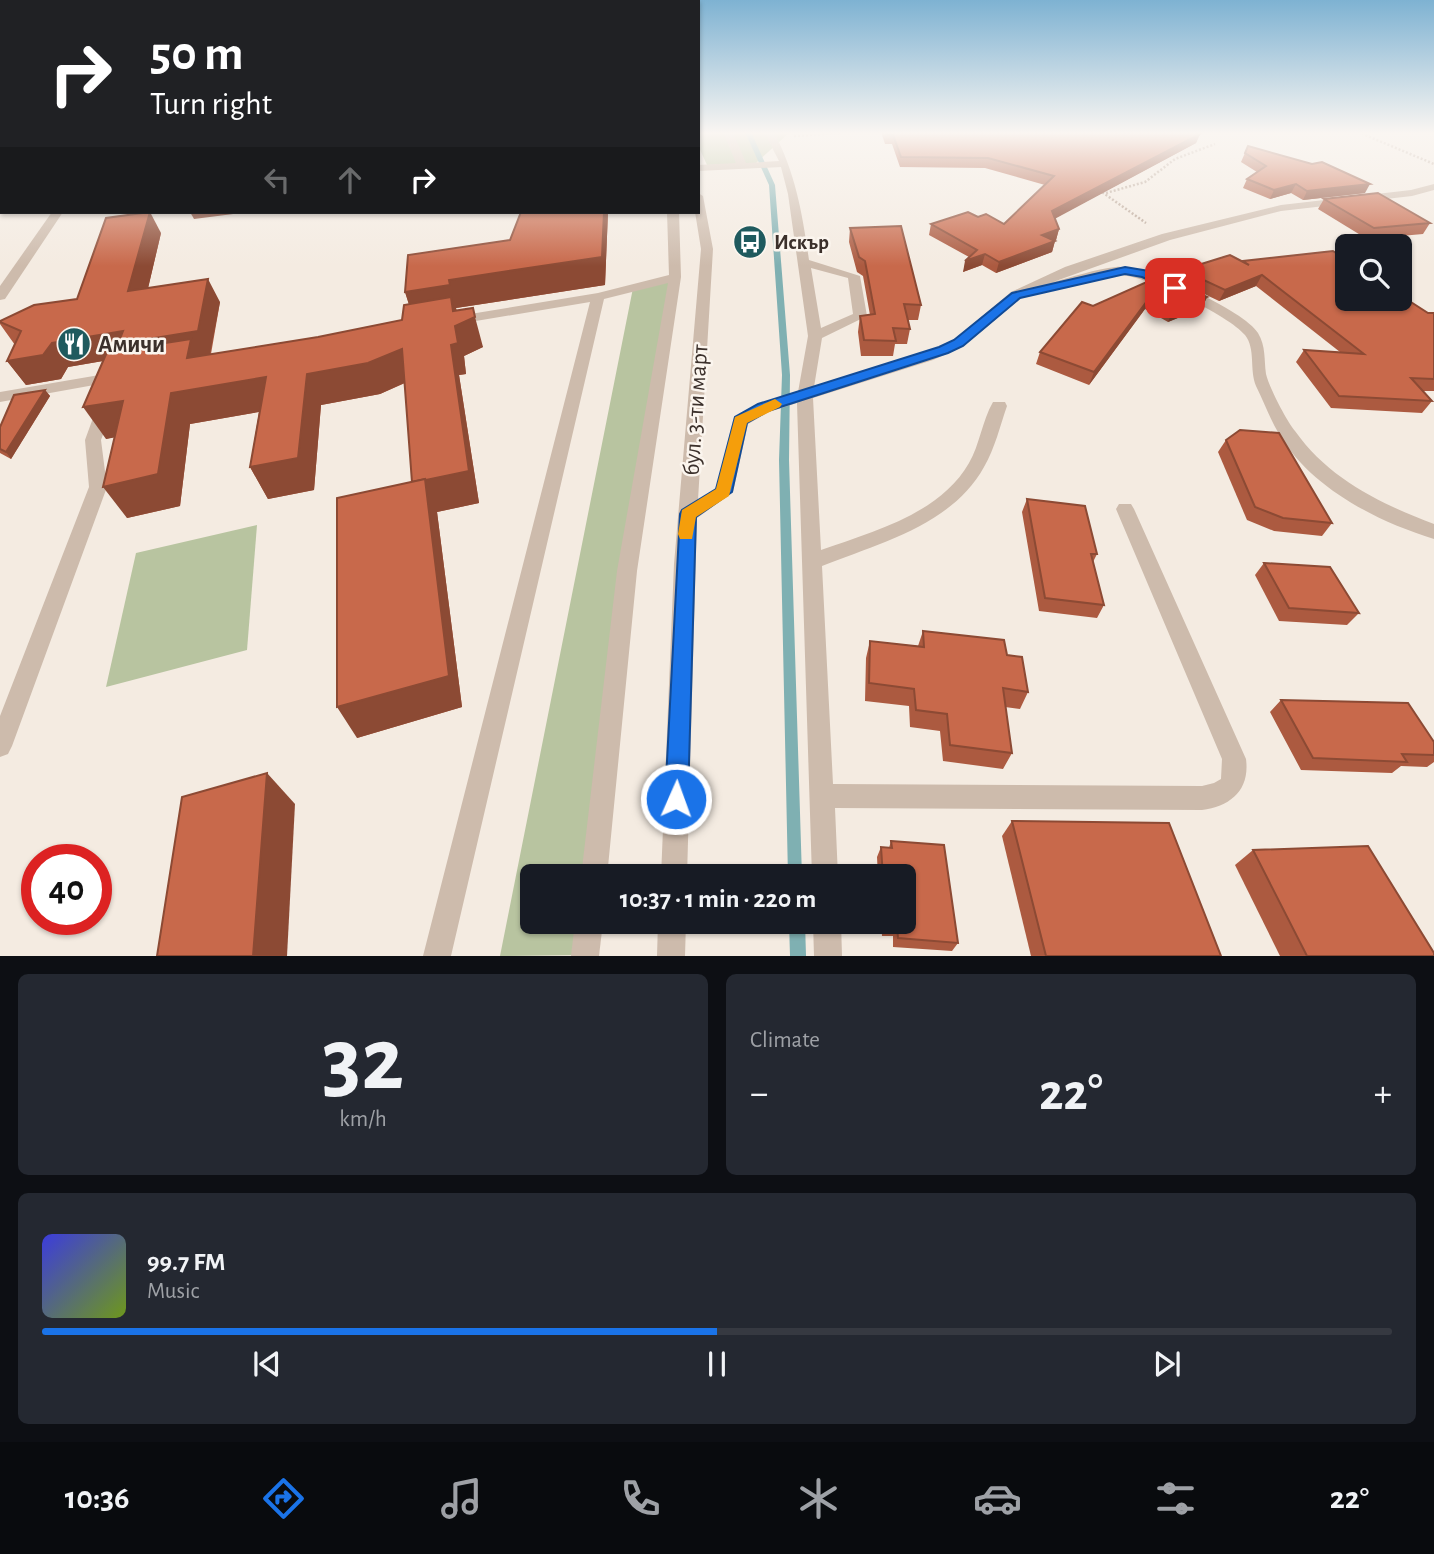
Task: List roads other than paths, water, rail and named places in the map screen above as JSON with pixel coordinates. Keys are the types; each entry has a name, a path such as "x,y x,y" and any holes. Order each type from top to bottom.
{"street":[{"path":"784,177 793,194 815,336 802,395 825,864"},
{"path":"688,514 724,492 740,421 772,405 928,357 959,343 1016,295 1069,270 1166,237 1281,208 1412,193 1434,187"},
{"name":"бул. 3-ти март","path":"675,864 688,514 707,249 700,208"},
{"path":"0,296 56,214"},
{"name":"бул. 3-ти март","path":"595,864 627,571 675,276 673,214"},
{"path":"804,262 854,276 860,316 815,336"},
{"path":"1016,295 1125,271 1154,278 1217,309 1251,332 1258,350 1259,376 1287,433 1321,472 1374,508 1434,532"},
{"path":"431,325 598,297 675,276"},
{"path":"437,956 598,297"},
{"path":"0,397 122,376 93,440 98,487 0,746"},
{"path":"811,562 912,521 955,494 975,469 999,406"},
{"path":"822,796 1202,798 1215,797 1226,792 1234,784 1234,759 1125,509"},
{"path":"585,956 588,934"},
{"path":"671,956 672,934"},
{"path":"827,934 828,956"}],"waterway":[{"path":"768,177 772,185 786,375 784,460 795,864"},
{"path":"797,934 798,956"}],"place":[{"name":"Искър","path":"750,242"},
{"name":"Амичи","path":"74,344"}]}
